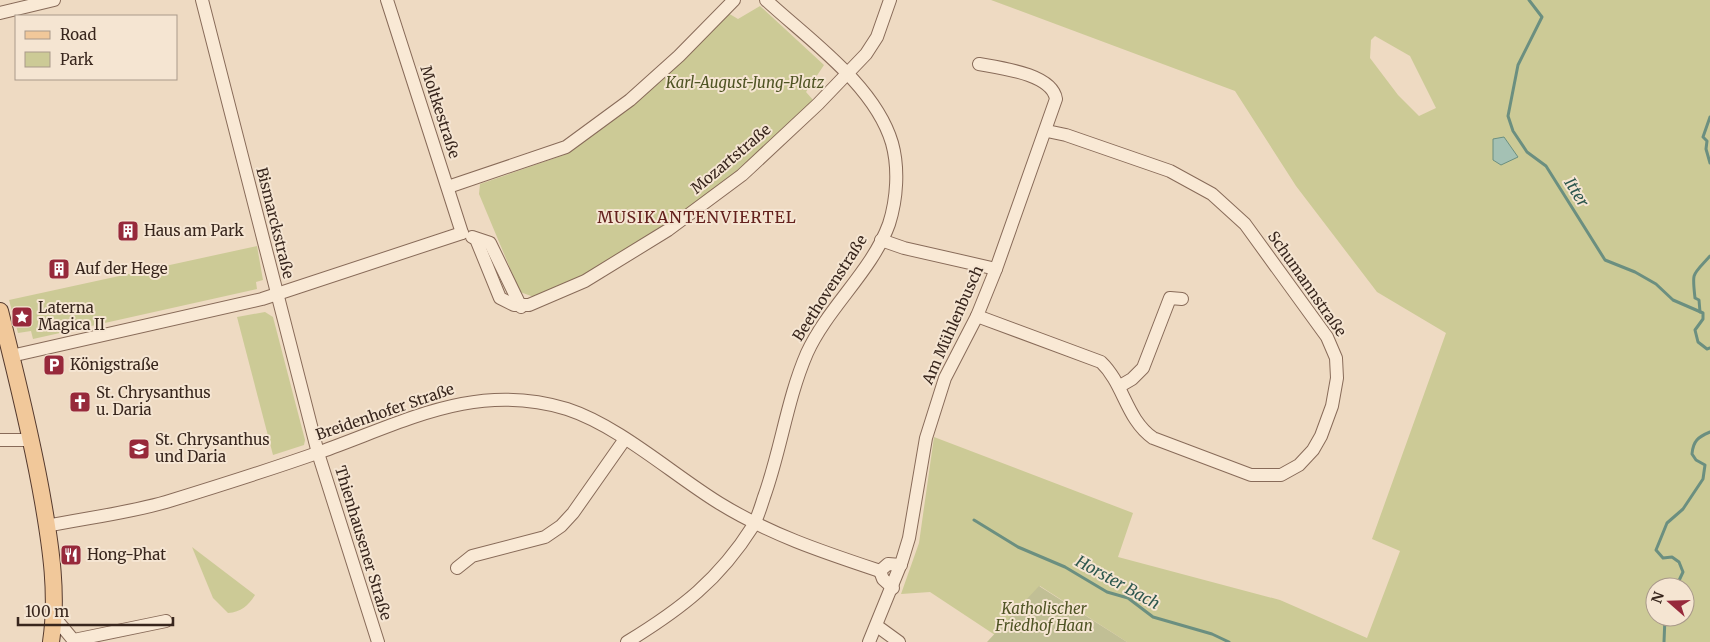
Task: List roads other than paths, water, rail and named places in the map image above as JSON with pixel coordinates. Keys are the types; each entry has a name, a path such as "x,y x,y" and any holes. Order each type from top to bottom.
{"main road":[{"path":"0,311 31,440 47,526 55,591 55,618 51,642"}],"street":[{"path":"0,13 54,0"},
{"name":"Bismarckstraße","path":"202,0 318,453"},
{"name":"Moltkestraße","path":"387,0 462,233"},
{"path":"448,187 566,147 630,100 679,56 734,0"},
{"name":"Beethovenstraße","path":"627,642 705,588 728,561 754,524 775,468 806,355 827,317 881,240 889,224 895,199 896,172 892,143 884,122 868,97 848,75 766,0"},
{"name":"Mozartstraße","path":"462,233 490,243 521,307 548,298 585,280 668,230 742,175 848,75 866,54 876,37 890,0"},
{"name":"Am Mühlenbusch","path":"869,642 893,588 909,538 929,422 945,378 977,316 996,269 1047,131 1056,99 1055,90 1049,84 1013,70 979,64"},
{"name":"Schumannstraße","path":"977,316 1101,362 1112,372 1120,386 1129,411 1138,425 1153,438 1251,475 1281,474 1299,465 1313,450 1332,406 1337,378 1336,358 1327,337 1245,224 1212,194 1170,171 1066,135 1047,131"},
{"path":"11,356 276,294 462,233"},
{"path":"881,240 904,248 996,269"},
{"path":"1120,386 1132,379 1143,368 1170,298 1182,299"},
{"name":"Breidenhofer Straße","path":"47,526 164,503 318,453 436,410 470,400 497,399 542,403 566,409 593,420 754,524 784,538 880,571"},
{"path":"457,568 472,556 545,537 561,526 573,513 625,439"},
{"path":"0,440 31,440"},
{"name":"Thienhausener Straße","path":"318,453 378,642"},
{"path":"893,588 883,580 880,571 888,564 901,564"},
{"path":"55,618 74,641 166,620"},
{"path":"877,626 899,642"}],"waterway":[{"name":"Itter","path":"1529,0 1542,17 1518,65 1508,116 1513,131 1527,152 1546,166 1605,260 1635,272 1656,284 1673,300 1703,313 1703,319 1695,330 1698,342 1707,349 1710,348"},
{"path":"1710,117 1703,137 1707,141 1706,149 1710,163"},
{"path":"1700,312 1699,300 1695,298 1694,278 1697,271 1710,256"},
{"name":"Itter","path":"1681,577 1683,572 1679,562 1672,557 1663,558 1656,550 1667,523 1683,509 1703,479 1705,465 1696,460 1692,454 1697,440 1710,432"},
{"name":"Horster Bach","path":"974,520 1018,547 1065,567 1107,592 1128,598 1153,617 1212,634 1229,642"},
{"name":"Itter","path":"1664,642 1665,627"}],"place":[{"name":"Haus am Park","path":"128,231"},
{"name":"Auf der Hege","path":"59,269"},
{"name":"Laterna Magica II","path":"22,317"},
{"name":"Königstraße","path":"54,365"},
{"name":"St. Chrysanthus u. Daria","path":"80,402"},
{"name":"St. Chrysanthus und Daria","path":"139,449"},
{"name":"Hong-Phat","path":"71,555"}],"district":[{"name":"MUSIKANTENVIERTEL","path":"697,217"}],"park label":[{"name":"Karl-August-Jung-Platz","path":"745,83"},
{"name":"Katholischer Friedhof Haan","path":"1044,618"}]}
